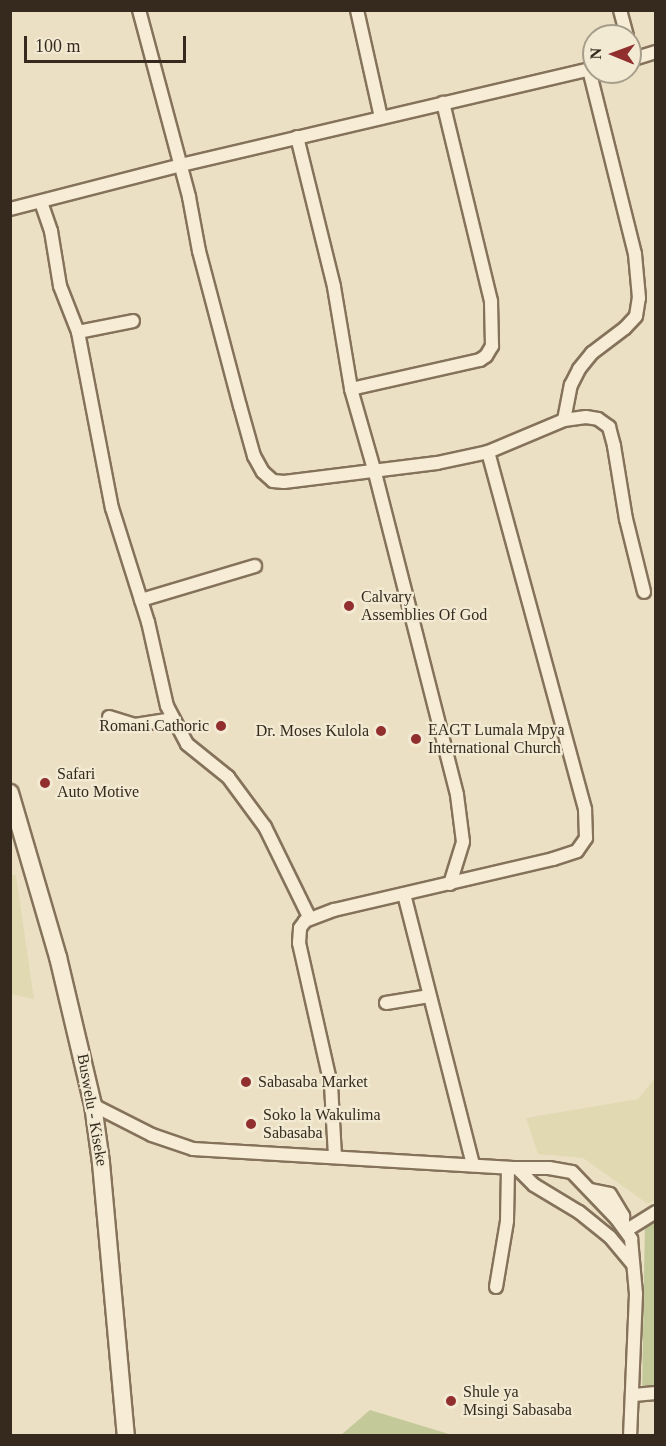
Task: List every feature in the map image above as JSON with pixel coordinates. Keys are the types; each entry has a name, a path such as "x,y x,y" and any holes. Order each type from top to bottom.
{"main road":[{"name":"Buswelu - Kiseke","path":"10,793 58,957 93,1105 107,1216 126,1436"}],"street":[{"path":"140,10 181,165 199,251 240,406 260,469 277,483 374,469 437,463 488,452 564,420 586,417 598,419 609,428 632,548 644,592"},
{"path":"357,10 381,117"},
{"path":"10,209 297,137 582,71"},
{"path":"564,420 571,385 579,369 592,353 625,328 636,316 639,298 635,254 595,84"},
{"path":"351,389 480,360 486,357 492,346 490,301 443,103"},
{"path":"297,137 332,278 351,389 443,737 462,823 461,850 450,884"},
{"path":"41,202 51,231 60,286 78,332 112,508 141,600 172,719 187,744 228,777 265,827 309,917"},
{"path":"78,332 133,321"},
{"path":"335,1156 331,1085 299,938 302,925 309,917 553,859 577,851 586,838 585,808 488,452"},
{"path":"141,600 255,566"},
{"path":"109,717 135,725 172,719"},
{"path":"404,894 473,1165"},
{"path":"386,1003 429,996"},
{"path":"93,1105 152,1135 194,1149 239,1154 335,1156 512,1168 561,1169 572,1172 625,1228 635,1266 634,1395 630,1436"},
{"path":"512,1168 534,1185 579,1212 610,1237 635,1266"},
{"path":"496,1287 507,1221 512,1168"},
{"path":"625,1228 656,1212"},
{"path":"634,1395 656,1393"}],"shaded area":[{"path":"10,875 16,875 34,999 11,994"},
{"path":"655,1078 655,1200 648,1204 583,1158 538,1154 526,1118 638,1099"}],"green space":[{"path":"655,1217 655,1395 642,1395 645,1220"},
{"path":"370,1410 452,1435 341,1435"}],"place":[{"name":"Calvary Assemblies Of God","path":"349,606"},
{"name":"Romani Cathoric","path":"221,726"},
{"name":"Dr. Moses Kulola","path":"381,731"},
{"name":"EAGT Lumala Mpya International Church","path":"416,739"},
{"name":"Safari Auto Motive","path":"45,783"},
{"name":"Sabasaba Market","path":"246,1082"},
{"name":"Soko la Wakulima Sabasaba","path":"251,1124"},
{"name":"Shule ya Msingi Sabasaba","path":"451,1401"}]}
